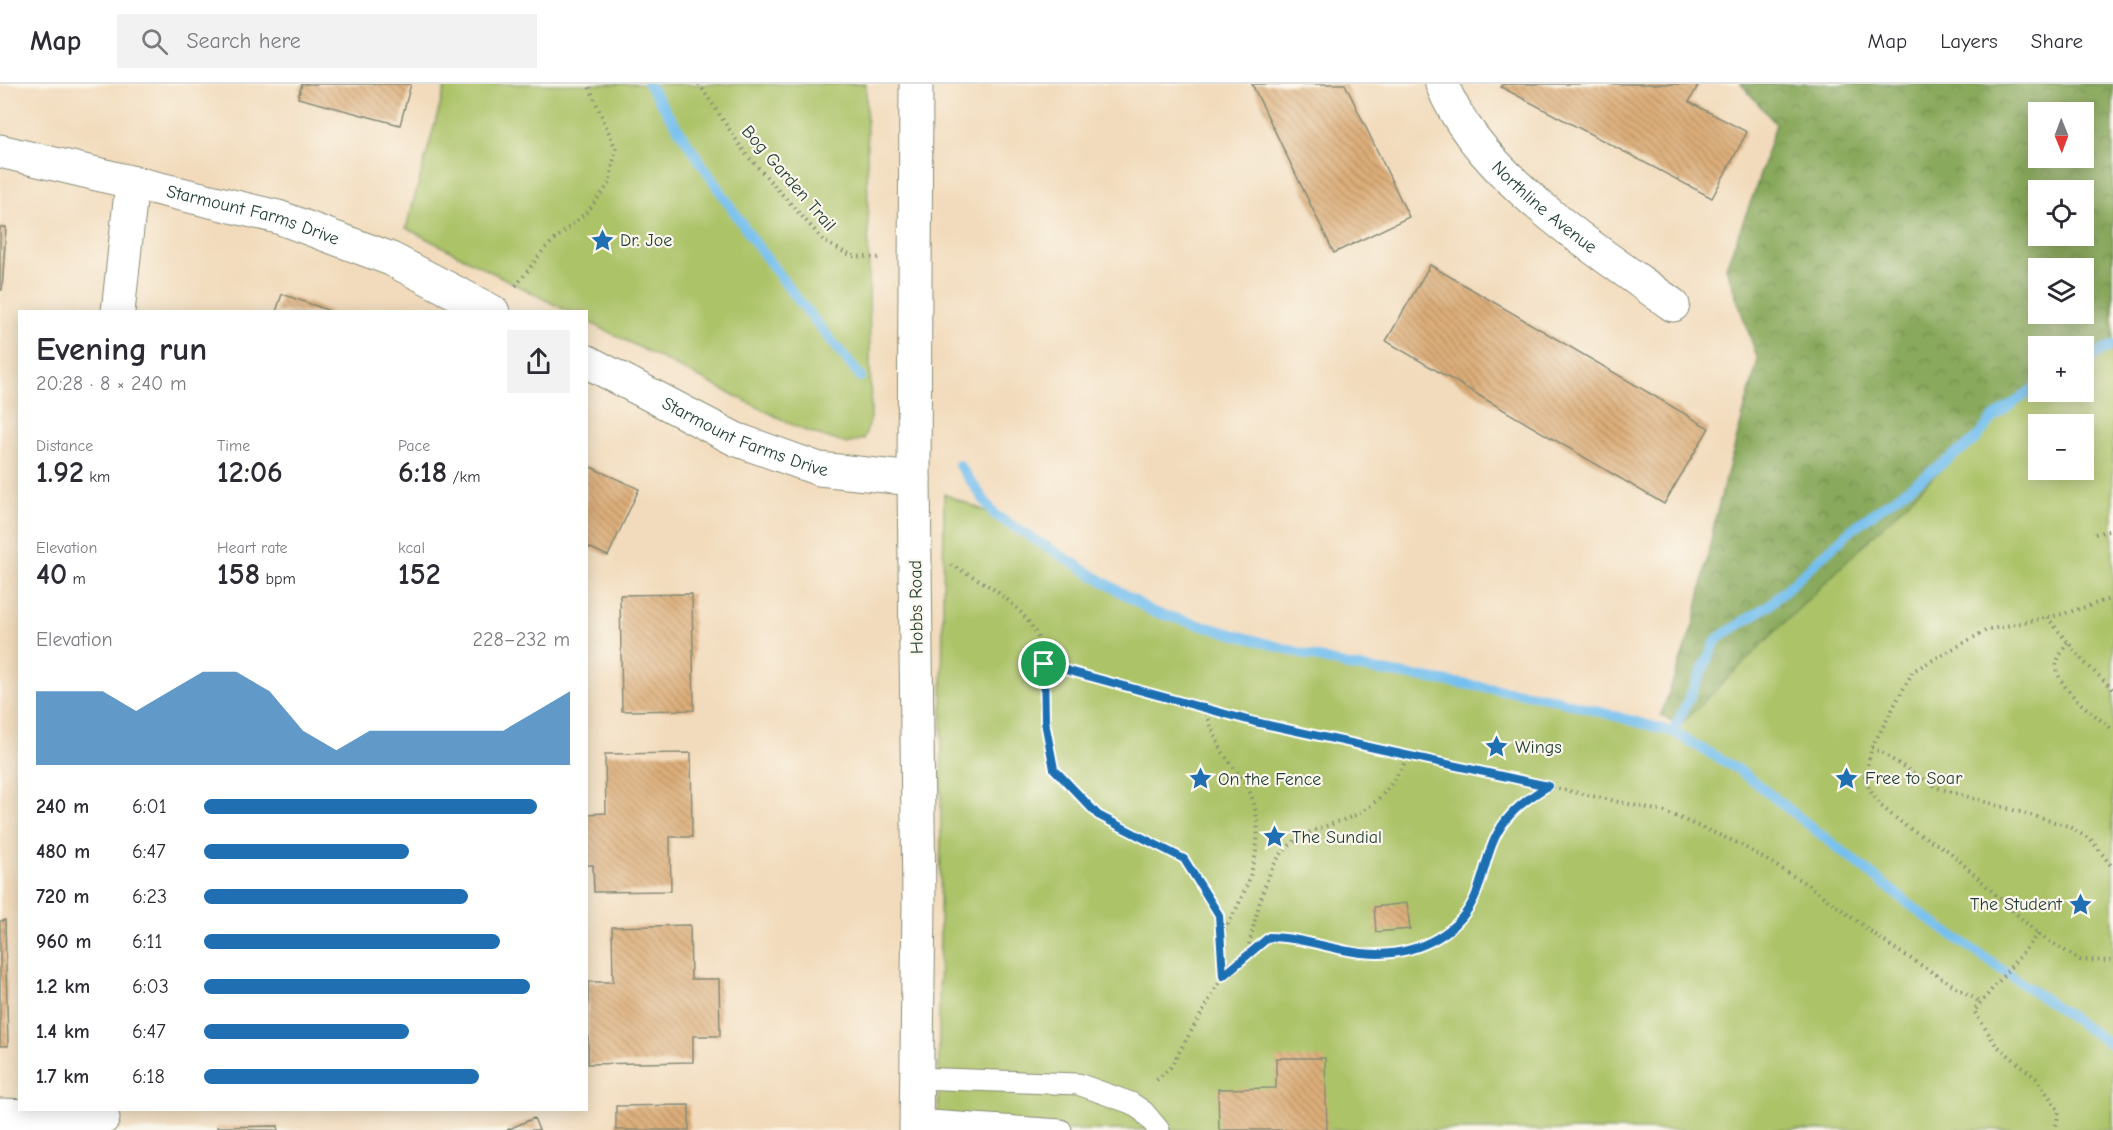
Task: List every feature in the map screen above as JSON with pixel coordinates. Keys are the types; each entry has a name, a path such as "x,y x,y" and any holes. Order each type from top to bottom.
{"street":[{"name":"Hobbs Road","path":"916,84 914,479 919,903 916,1125"},
{"name":"Northline Avenue","path":"1442,84 1477,146 1528,195 1673,305"},
{"name":"Starmount Farms Drive","path":"0,151 278,217 502,303"},
{"path":"118,310 132,183"},
{"name":"Starmount Farms Drive","path":"588,362 735,439 808,466 914,479"},
{"path":"0,1115 103,1119"}],"lane":[{"path":"916,1078 1078,1084 1131,1103 1144,1112 1159,1130"},
{"path":"916,1125 1061,1130"}],"path":[{"path":"502,303 545,248 588,211 609,184 615,149 588,84"},
{"name":"Bog Garden Trail","path":"699,84 745,153 825,242 838,250 864,258 916,258"},
{"path":"2095,534 2113,530"},
{"path":"915,547 978,578 1016,606 1044,647 1045,722 1054,769 1098,815 1184,859 1219,915 1222,933 1223,976"},
{"path":"2113,597 2047,617 1987,630 1913,671 1872,747 1865,775 1869,789 1881,806 1907,827 1949,851 2038,934 2080,960 2113,961"},
{"path":"2047,617 2068,643 2113,689"},
{"path":"2068,643 2057,660 2058,675 2070,693 2113,730"},
{"path":"1044,664 1255,722 1665,812 1738,843 1805,883 1892,947 1980,1002"},
{"path":"1204,708 1221,749 1252,796 1258,824 1259,845 1235,912 1222,933"},
{"path":"1872,747 1938,788 2068,826 2091,840 2113,868"},
{"path":"1246,957 1266,885 1281,854 1295,841 1320,826 1350,816 1370,806 1390,787 1409,755"},
{"path":"1131,1103 1170,1068 1223,976 1269,937 1292,937 1338,950 1379,954 1407,950 1439,939 1462,918 1476,894 1487,858 1504,821 1524,800 1548,786"},
{"path":"2038,934 1974,1011 1996,1045 2037,1079 2059,1111 2055,1130"}],"green space":[{"path":"446,84 866,84 871,418 864,439 847,444 801,429 588,322 588,310 565,310 406,228"},
{"path":"1741,84 2113,84 2113,464 2094,480 2094,414 2028,414 2028,480 2094,480 1752,766 1661,715 1695,620 1716,515 1758,360 1726,267 1754,193 1776,124"},
{"path":"2113,344 2113,1130 938,1130 944,494 995,515 1153,612 1348,666 1546,697 1673,732 1992,419 2028,396 2028,402 2094,402 2094,356"}],"building":[{"path":"302,84 411,84 400,125 298,98"},
{"path":"1252,84 1345,84 1409,217 1334,253"},
{"path":"1503,84 1699,84 1689,102 1747,132 1712,198 1501,87"},
{"path":"0,227 6,227 2,290 0,290"},
{"path":"1430,265 1709,428 1664,504 1386,341"},
{"path":"282,294 327,310 277,310"},
{"path":"588,466 639,489 608,556 588,547"},
{"path":"692,594 694,710 622,711 620,595"},
{"path":"691,753 692,837 670,837 671,891 594,892 593,865 588,865 588,814 606,813 605,754"},
{"path":"1407,903 1410,929 1376,932 1374,907"},
{"path":"5,920 8,1046 0,1046 0,921"},
{"path":"690,925 691,979 719,979 720,1036 693,1036 693,1062 588,1064 588,982 613,982 612,927"},
{"path":"1276,1058 1325,1058 1327,1130 1219,1130 1218,1089 1276,1088"},
{"path":"689,1105 689,1130 616,1130 616,1106"},
{"path":"534,1118 539,1130 507,1130"},
{"path":"278,1126 278,1130 217,1130 217,1127"}],"waterway":[{"path":"648,84 753,240 861,377"},
{"path":"2094,355 2113,345"},
{"path":"1673,732 1717,639 1769,605 1853,528 1975,440 1992,419 2028,392"},
{"path":"959,465 995,515 1153,612 1348,666 1546,697 1673,732 1739,770 1927,918 2113,1046"}],"place":[{"name":"Dr. Joe","path":"602,240"},
{"name":"Wings","path":"1497,747"},
{"name":"Free to Soar","path":"1847,778"},
{"name":"On the Fence","path":"1200,779"},
{"name":"The Sundial","path":"1274,837"},
{"name":"The Student","path":"2080,904"}],"route":[{"path":"1044,664 1255,722 1548,786 1524,800 1504,821 1487,858 1476,894 1462,918 1439,939 1407,950 1379,954 1338,950 1292,937 1269,937 1223,976 1223,945 1219,915 1184,859 1098,815 1068,787 1054,769 1045,722 1044,664"}]}
